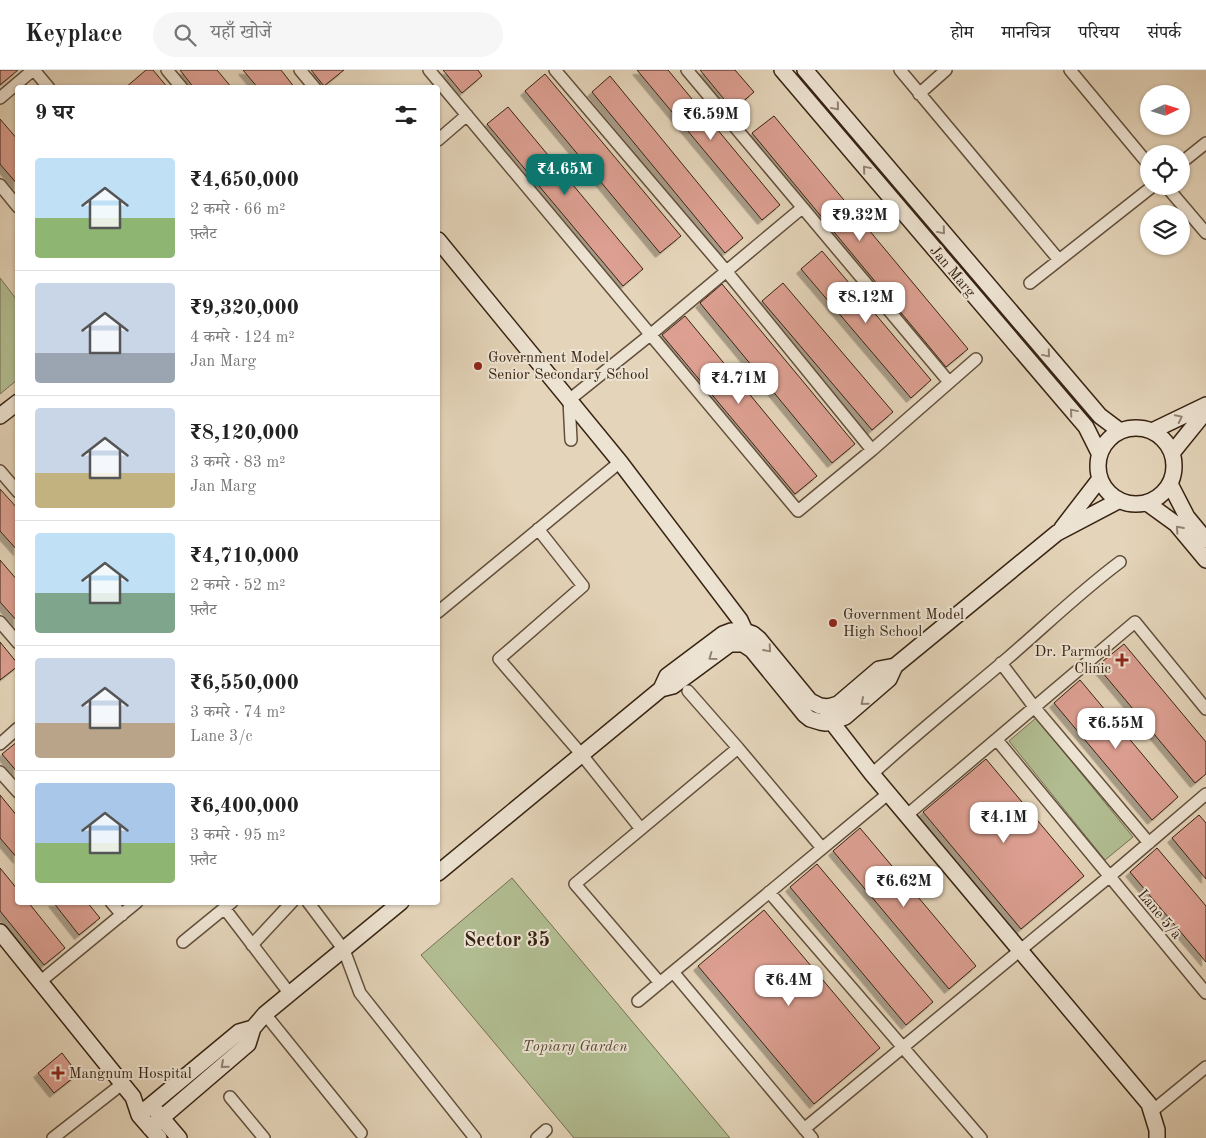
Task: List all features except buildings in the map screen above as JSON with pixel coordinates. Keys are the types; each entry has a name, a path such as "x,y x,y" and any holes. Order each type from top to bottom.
{"street":[{"path":"16,85 34,70 46,85"},
{"path":"167,70 180,85"},
{"path":"300,70 312,85"},
{"path":"429,70 798,511 872,450 976,359"},
{"path":"555,70 727,272 872,450"},
{"path":"687,70 949,382"},
{"name":"Jan Marg","path":"782,70 1086,427 1099,453"},
{"name":"Jan Marg","path":"804,70 1100,416 1120,431"},
{"path":"900,70 1059,260"},
{"path":"919,94 946,70"},
{"path":"1070,70 1140,154"},
{"path":"0,98 15,86"},
{"path":"440,138 468,115"},
{"path":"1190,156 1206,143"},
{"path":"0,185 15,202"},
{"path":"1030,283 1142,195"},
{"path":"1174,195 1206,233"},
{"path":"569,400 650,336 802,208"},
{"path":"440,242 620,462 740,620 744,638"},
{"path":"569,400 571,440"},
{"path":"0,416 15,404"},
{"path":"1152,431 1206,405"},
{"path":"1172,453 1206,411"},
{"path":"1138,427 1152,431 1164,440 1172,453 1175,468 1170,484 1162,495 1147,503 1126,504 1107,492 1100,480 1097,464 1099,453 1110,437 1120,431 1138,427"},
{"path":"440,610 620,462"},
{"path":"0,471 15,488"},
{"path":"1058,533 1100,480"},
{"path":"1170,484 1187,517 1206,540"},
{"path":"440,871 661,688 667,676 723,634 736,630 810,719 820,722 831,722 845,718 889,680 895,666 1058,533 1118,500"},
{"path":"1147,503 1176,524 1206,560"},
{"path":"538,529 583,586 499,659 582,755 641,829"},
{"path":"872,774 1075,597 1120,562"},
{"path":"0,622 15,640"},
{"path":"907,815 1135,622 1206,709"},
{"path":"744,638 759,639 810,701 820,706 838,704 879,669 895,666"},
{"path":"1001,663 1035,708 1149,843"},
{"path":"688,691 822,848"},
{"path":"820,706 872,774 1149,1104 1157,1130 1157,1138"},
{"path":"0,744 15,731"},
{"name":"Lane 5/a","path":"997,740 1206,993"},
{"path":"660,983 574,884 738,748"},
{"path":"0,772 15,789"},
{"path":"638,1001 889,793"},
{"path":"804,1128 1206,795"},
{"path":"769,892 980,1138"},
{"path":"114,905 122,915"},
{"path":"41,981 134,905"},
{"path":"252,945 289,905"},
{"path":"310,905 344,950 360,993 475,1138"},
{"path":"154,1133 162,1118 248,1044 253,1028 266,1014 397,905"},
{"path":"183,942 229,906 252,945 290,994"},
{"path":"0,932 133,1098 145,1110 162,1118 179,1138"},
{"path":"674,972 812,1138"},
{"path":"266,1014 361,1132"},
{"path":"145,1110 239,1032 253,1028"},
{"path":"1152,1112 1206,1067"},
{"path":"53,1138 122,1084"},
{"path":"230,1097 264,1138"},
{"path":"145,1110 154,1133"},
{"path":"537,1138 546,1130"}],"green space":[{"path":"0,278 15,297 15,382 0,394"},
{"path":"1036,718 1133,837 1105,860 1009,741"},
{"name":"Topiary Garden","path":"512,878 730,1138 574,1138 421,955"}],"place":[{"name":"Government Model Senior Secondary School","path":"478,366"},
{"name":"Government Model High School","path":"833,623"},
{"name":"Dr. Parmod Clinic","path":"1122,660"},
{"name":"Mangnum Hospital","path":"58,1073"}],"district":[{"name":"Sector 35","path":"507,939"}]}
